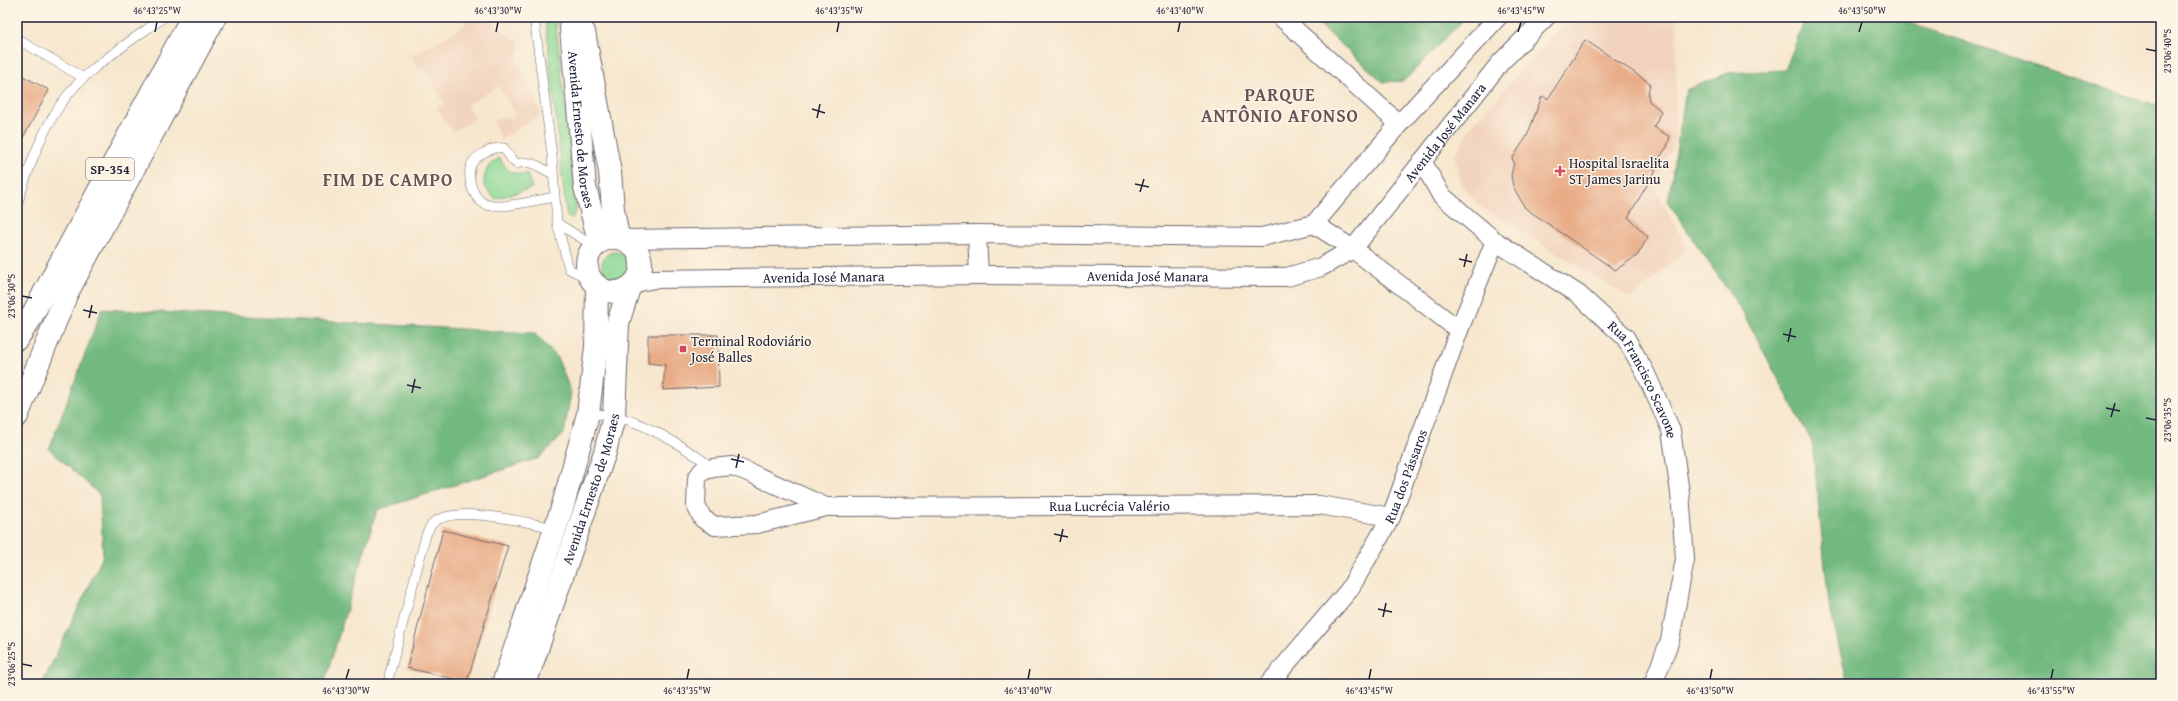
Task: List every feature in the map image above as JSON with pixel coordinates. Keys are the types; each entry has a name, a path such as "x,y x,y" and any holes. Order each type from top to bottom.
{"main road":[{"name":"SP-354","path":"17,339 29,321 192,17"},
{"name":"SP-354","path":"17,416 67,293 214,17"},
{"name":"Avenida Ernesto de Moraes","path":"570,17 585,187 609,241"},
{"name":"Avenida Ernesto de Moraes","path":"582,17 610,172 613,209 609,241"},
{"path":"609,241 636,248 641,262 638,277 631,286 613,292 605,290 594,283 586,267 589,252 609,241"},
{"name":"Avenida Ernesto de Moraes","path":"503,684 555,528 588,414 596,347 594,283"},
{"name":"Avenida Ernesto de Moraes","path":"525,684 605,452 614,416 618,323 631,286"}],"street":[{"path":"1281,17 1399,124"},
{"path":"609,241 977,234 1262,237 1314,224 1399,124 1498,17"},
{"name":"Avenida José Manara","path":"631,286 655,279 979,275 1287,277 1321,267 1353,249 1500,63 1546,17"},
{"name":"Rua Francisco Scavone","path":"1422,161 1441,195 1494,241 1578,294 1625,337 1645,372 1671,430 1680,493 1685,559 1670,640 1653,684"},
{"path":"1314,224 1353,249 1459,330"},
{"path":"977,234 979,275"},
{"name":"Rua dos Pássaros","path":"1269,684 1349,590 1391,517 1459,330 1494,241"},
{"name":"Rua Lucrécia Valério","path":"826,507 732,466 702,471 697,478 694,498 696,506 703,519 715,526 757,524 826,507 1319,505 1391,517"}],"lane":[{"path":"17,204 31,161 58,108 84,78 164,17"},
{"path":"534,17 553,174 557,223 569,269 594,283"},
{"path":"17,39 84,78"},
{"path":"553,174 532,162 525,161 517,164 512,160 504,148 498,147 486,152 473,163 470,168 470,183 474,192 483,203 494,207 555,197"},
{"path":"557,223 609,241"},
{"path":"588,414 614,416 634,423 684,447 713,468"},
{"path":"389,676 426,535 432,524 445,518 463,515 496,518 555,528"}],"shaded area":[{"path":"462,17 492,17 497,27 517,41 520,47 517,60 542,114 501,139 493,121 507,116 509,120 516,115 499,86 467,105 475,118 466,125 452,131 437,108 444,104 426,70 417,69 411,56 466,25"},
{"name":"Hospital Israelita ST James Jarinu","path":"1570,17 1677,17 1675,141 1654,188 1687,248 1631,299 1477,204 1462,186 1455,156 1469,129"}],"green space":[{"path":"545,17 555,17 577,209 572,218 568,218 566,212"},
{"path":"1311,17 1466,17 1404,81 1383,82"},
{"path":"1806,17 1891,17 2161,107 2161,684 1848,684 1829,604 1812,442 1743,313 1668,202 1686,90 1728,73 1785,70"},
{"path":"500,158 507,169 513,173 527,174 532,188 495,199 484,186 485,177 489,166"},
{"path":"615,252 624,256 628,265 624,274 615,278 606,274 602,265 606,256"},
{"path":"102,309 534,333 557,357 571,392 564,434 539,458 377,510 324,684 42,684 103,556 100,495 49,449"}],"building":[{"path":"1585,40 1650,83 1648,94 1649,101 1661,111 1654,127 1670,137 1667,147 1652,168 1656,170 1628,217 1648,237 1637,256 1615,270 1525,208 1513,186 1511,176 1514,162 1512,159 1527,136 1542,96 1548,99"},
{"path":"17,73 49,90 17,149"},
{"name":"Terminal Rodoviário José Balles","path":"648,335 718,335 719,387 663,390 665,365 648,363"},
{"path":"443,530 508,546 467,682 407,668"}],"place":[{"name":"Hospital Israelita ST James Jarinu","path":"1560,171"},
{"name":"Terminal Rodoviário José Balles","path":"683,349"}],"district":[{"name":"PARQUE ANTÔNIO AFONSO","path":"1280,105"},
{"name":"FIM DE CAMPO","path":"388,180"}]}
